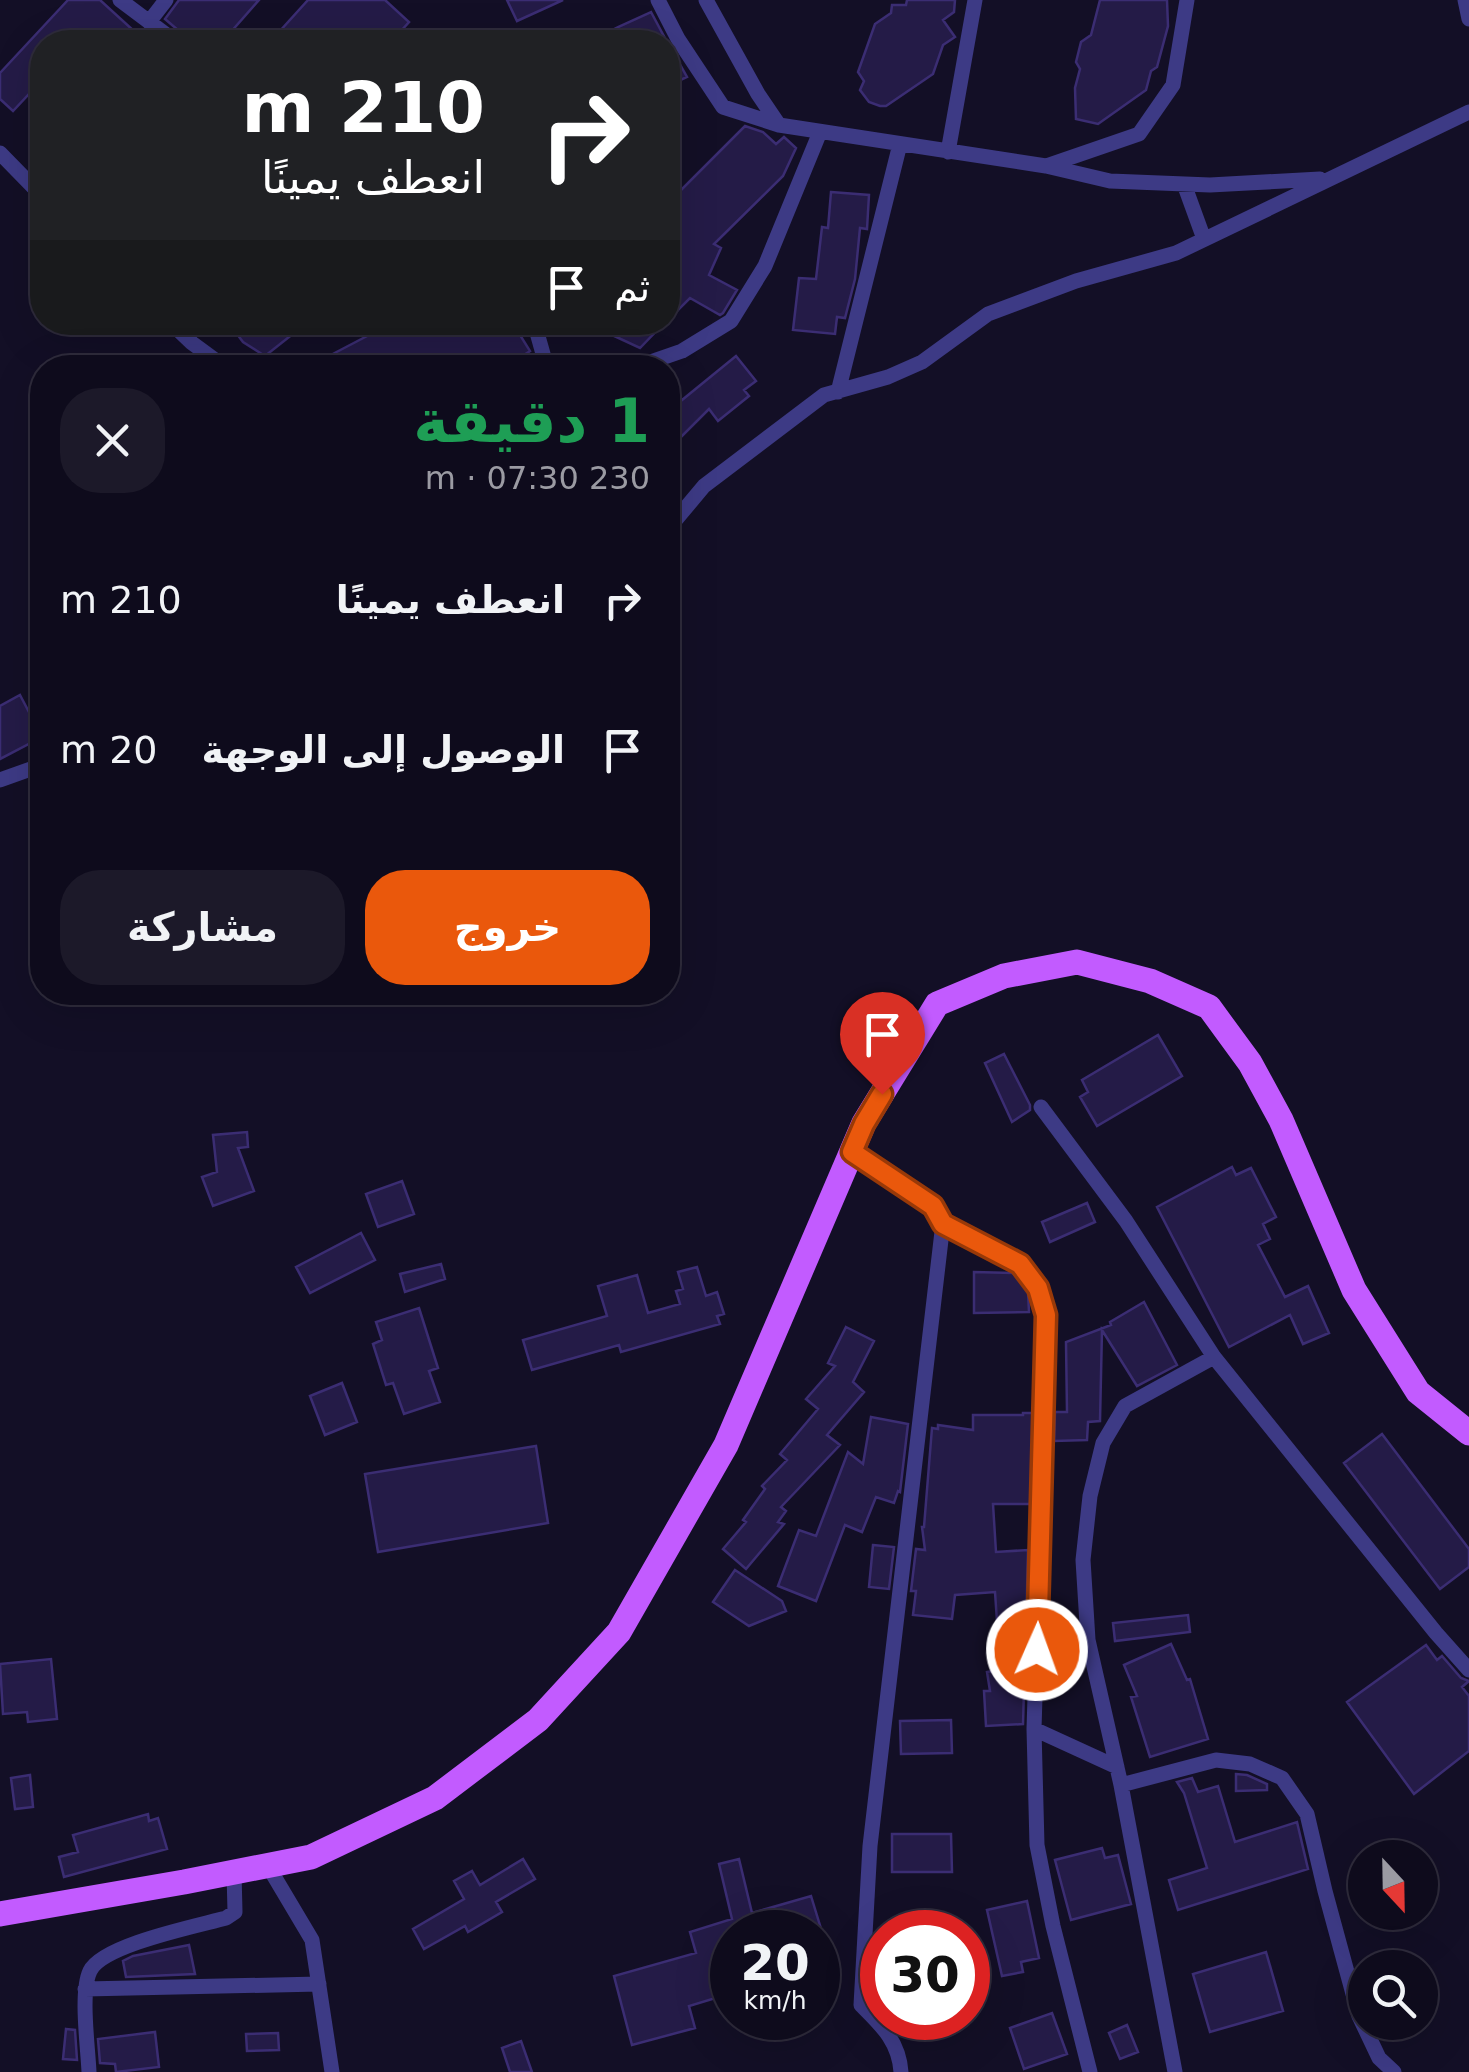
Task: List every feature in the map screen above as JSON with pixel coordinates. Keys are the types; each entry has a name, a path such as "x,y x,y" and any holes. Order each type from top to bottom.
{"main road":[{"path":"0,1914 311,1857 435,1798 538,1720 619,1632 726,1445 864,1124 937,1004 1004,976 1077,962 1150,981 1209,1007 1250,1063 1281,1120 1354,1290 1418,1392 1469,1433"}],"street":[{"path":"120,0 160,30"},
{"path":"149,22 166,0"},
{"path":"658,0 673,30"},
{"path":"706,0 779,125"},
{"path":"948,152 974,0"},
{"path":"1046,166 1140,134 1174,85 1187,0"},
{"path":"1465,0 1469,19"},
{"path":"680,42 724,107 779,125 1046,166 1110,181 1184,184 1330,179"},
{"path":"680,515 704,486 824,395 922,362 988,314 1076,282 1176,253 1469,112"},
{"path":"670,355 731,320 765,266 820,132"},
{"path":"838,392 900,144"},
{"path":"0,153 30,184"},
{"path":"1184,184 1204,239"},
{"path":"184,335 209,355"},
{"path":"0,780 30,769"},
{"path":"1041,1107 1126,1221 1214,1357 1469,1670"},
{"path":"852,1152 933,1206 943,1224 1020,1264 1038,1288 1046,1315 1034,1730 1037,1846 1090,2072"},
{"path":"901,2072 890,2034 861,2005 870,1846 943,1224"},
{"path":"1175,2072 1122,1785 1088,1640 1084,1560 1090,1496 1103,1444 1125,1406 1214,1357"},
{"path":"1034,1730 1117,1767"},
{"path":"1122,1785 1216,1760 1250,1764 1282,1778 1307,1814 1359,2016 1379,2058 1394,2072"},
{"path":"268,1866 312,1940 332,2072"},
{"path":"89,2072 85,1989 91,1968 108,1954 226,1918 234,1912 234,1872"},
{"path":"85,1989 318,1984"}],"building":[{"path":"68,0 100,0 133,30 40,30"},
{"path":"179,0 259,0 233,30 178,30 165,19"},
{"path":"308,0 385,0 409,22 402,30 281,30"},
{"path":"507,0 563,0 517,21"},
{"path":"907,0 955,0 954,12 943,20 955,37 943,45 933,74 886,106 880,106 869,102 860,90 864,81 858,72 875,24 891,13 892,5 906,5"},
{"path":"1100,0 1167,0 1168,26 1146,90 1098,124 1076,119 1075,88 1081,42 1091,35"},
{"path":"651,12 661,30 612,30"},
{"path":"30,41 30,93 13,111 0,99 0,73"},
{"path":"745,126 763,132 776,144 784,137 796,148 783,176 714,244 721,248 709,275 737,290 720,315 690,298 680,308 680,191"},
{"path":"831,192 869,195 867,229 860,228 855,279 845,318 837,317 835,334 793,330 799,278 816,279 822,227 828,228"},
{"path":"238,335 292,335 266,355"},
{"path":"369,335 520,335 530,351 524,355 331,355"},
{"path":"612,335 652,335 640,348"},
{"path":"736,356 756,381 744,390 749,396 718,421 709,409 680,438 682,400"},
{"path":"20,695 30,714 30,743 0,759 0,706"},
{"path":"1158,1035 1182,1076 1097,1126 1080,1097 1088,1092 1082,1080"},
{"path":"1004,1054 1030,1105 1030,1110 1012,1122 985,1063"},
{"path":"247,1132 248,1147 238,1148 254,1191 213,1206 202,1177 217,1172 213,1135"},
{"path":"1232,1167 1236,1175 1251,1168 1276,1217 1263,1224 1270,1239 1258,1245 1285,1297 1308,1286 1329,1333 1303,1344 1290,1315 1229,1347 1157,1207"},
{"path":"402,1181 414,1214 378,1227 366,1194"},
{"path":"1087,1203 1095,1222 1050,1242 1042,1222"},
{"path":"361,1233 375,1260 310,1293 296,1267"},
{"path":"441,1264 445,1279 405,1292 400,1274"},
{"path":"697,1267 706,1296 717,1292 724,1314 717,1316 720,1324 621,1352 619,1345 532,1370 523,1340 607,1316 598,1286 637,1275 648,1313 680,1304 676,1291 683,1289 678,1272"},
{"path":"974,1272 1013,1273 1028,1292 1029,1312 974,1313"},
{"path":"1144,1302 1177,1365 1137,1386 1102,1330 1100,1421 1088,1422 1087,1440 1054,1441 1055,1412 1067,1412 1066,1342 1111,1325 1110,1322"},
{"path":"419,1308 438,1368 429,1371 440,1402 404,1414 393,1383 386,1385 373,1344 382,1340 376,1322"},
{"path":"846,1327 874,1341 853,1382 864,1392 827,1435 840,1445 781,1507 786,1511 778,1522 784,1524 746,1569 723,1549 746,1522 743,1520 765,1489 762,1486 787,1460 780,1454 818,1409 806,1399 835,1366 828,1363"},
{"path":"342,1383 357,1422 325,1435 310,1396"},
{"path":"1033,1413 1030,1504 993,1504 996,1552 1028,1550 1026,1634 998,1636 995,1592 955,1595 952,1619 913,1615 916,1591 911,1591 916,1549 925,1550 922,1527 932,1428 938,1429 938,1425 973,1430 973,1415"},
{"path":"871,1417 908,1424 900,1492 894,1503 876,1497 862,1532 845,1525 816,1601 778,1586 799,1530 816,1536 848,1452 863,1464"},
{"path":"1382,1434 1469,1549 1469,1567 1440,1589 1344,1463"},
{"path":"536,1446 548,1523 378,1552 365,1474"},
{"path":"873,1545 894,1547 889,1589 869,1587"},
{"path":"735,1570 782,1601 786,1611 749,1626 713,1602"},
{"path":"1188,1615 1190,1632 1115,1641 1113,1623"},
{"path":"1171,1644 1187,1680 1190,1679 1208,1739 1150,1757 1131,1697 1137,1696 1124,1665"},
{"path":"1426,1645 1437,1660 1442,1656 1461,1678 1469,1681 1462,1687 1469,1696 1469,1751 1414,1794 1347,1702"},
{"path":"51,1659 57,1719 28,1722 27,1712 3,1714 0,1664"},
{"path":"1009,1668 1013,1690 1024,1689 1023,1724 986,1726 984,1691 990,1691 987,1672"},
{"path":"951,1720 952,1753 901,1754 900,1721"},
{"path":"1236,1774 1267,1784 1267,1790 1236,1791"},
{"path":"30,1775 33,1807 15,1809 11,1778"},
{"path":"1192,1778 1198,1792 1218,1786 1235,1842 1297,1822 1308,1869 1178,1910 1169,1880 1207,1868 1177,1782"},
{"path":"148,1814 149,1821 158,1818 167,1849 64,1877 59,1857 78,1852 73,1835"},
{"path":"892,1834 951,1834 952,1872 892,1872"},
{"path":"1102,1848 1105,1858 1118,1855 1131,1904 1071,1920 1055,1860"},
{"path":"523,1859 535,1879 496,1902 502,1912 468,1932 465,1926 424,1949 413,1929 464,1899 454,1881 472,1871 480,1885"},
{"path":"739,1859 751,1910 730,1910 719,1864"},
{"path":"811,1896 815,1910 762,1910"},
{"path":"1027,1901 1039,1958 1021,1962 1023,1972 1002,1976 987,1910"},
{"path":"710,1926 710,2000 689,2006 695,2028 632,2045 614,1976 696,1953 690,1932"},
{"path":"189,1945 195,1974 126,1977 123,1961"},
{"path":"1266,1952 1283,2011 1210,2032 1193,1974"},
{"path":"1052,2013 1067,2054 1024,2069 1010,2028"},
{"path":"1127,2025 1138,2052 1120,2059 1109,2033"},
{"path":"66,2029 75,2030 77,2060 63,2059"},
{"path":"155,2032 159,2067 116,2072 115,2064 100,2063 98,2039"},
{"path":"278,2033 279,2050 247,2051 246,2034"},
{"path":"521,2041 532,2072 510,2072 502,2048"}],"route":[{"path":"882,1094 852,1152 933,1206 943,1224 1020,1264 1038,1288 1046,1315 1037,1650"}]}
